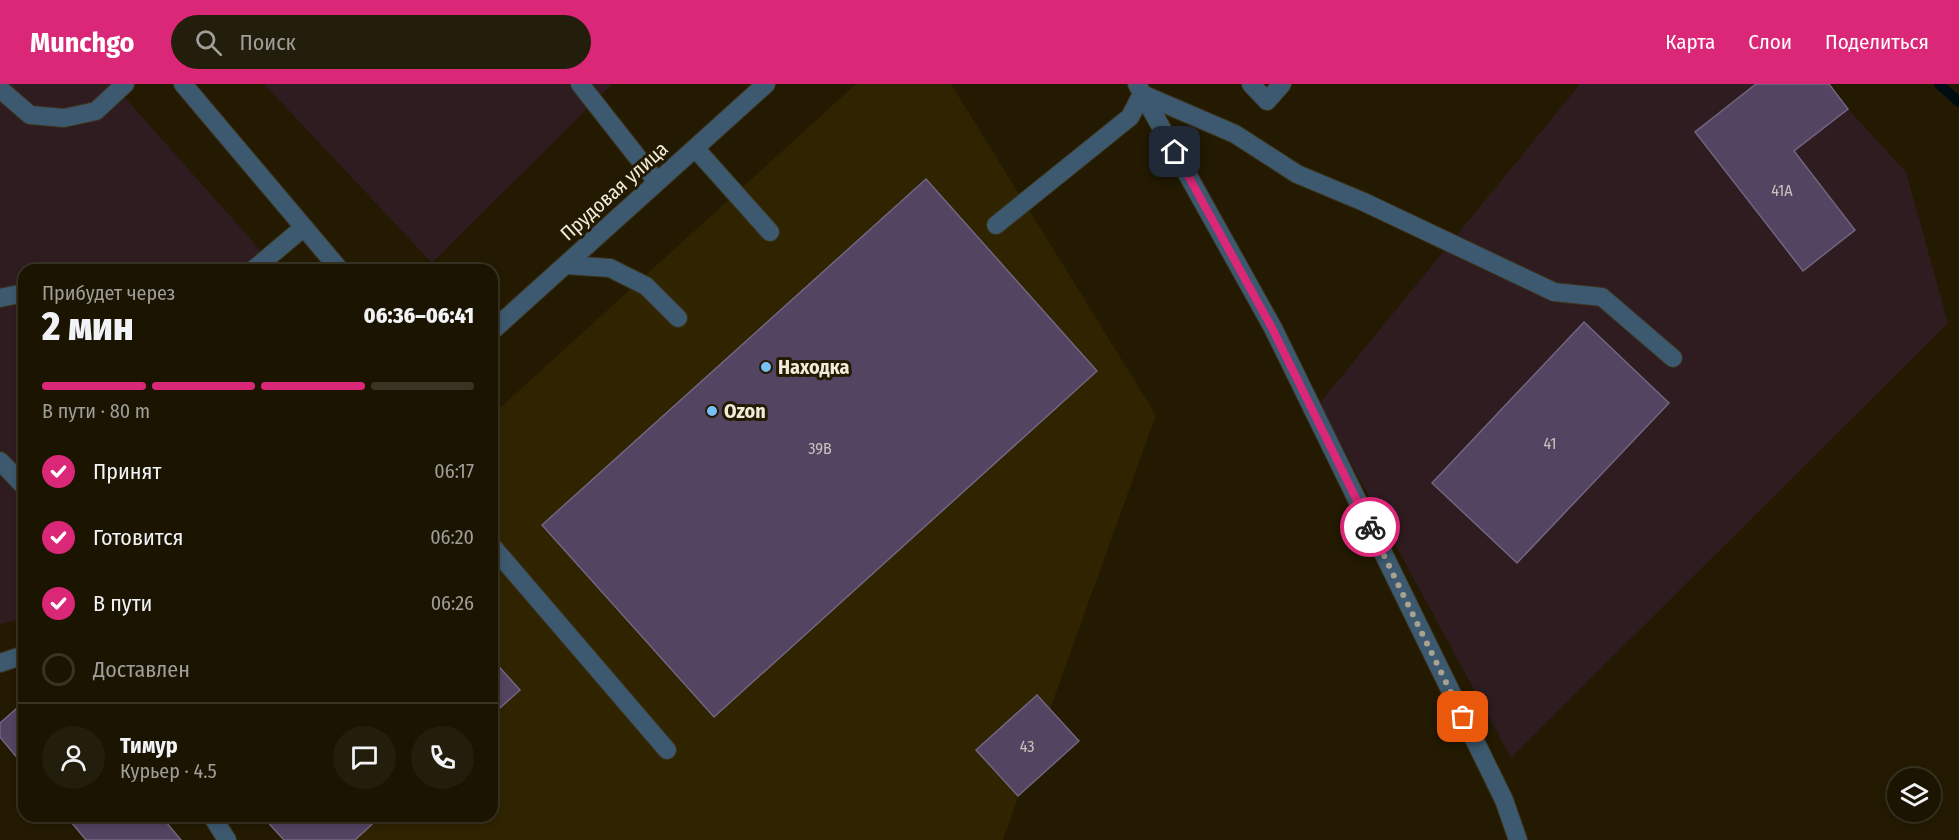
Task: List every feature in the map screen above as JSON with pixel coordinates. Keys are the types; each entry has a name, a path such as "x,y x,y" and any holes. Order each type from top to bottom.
{"street":[{"path":"0,89 30,115 64,118 96,111 124,84"},
{"path":"183,84 335,264"},
{"path":"580,84 657,182"},
{"name":"Прудовая улица","path":"498,326 766,84"},
{"path":"1251,84 1267,101 1282,84"},
{"path":"996,225 1130,117 1140,89"},
{"path":"1140,89 1235,134 1298,174 1364,202 1554,292 1602,297 1673,358"},
{"path":"1140,89 1272,328 1504,800 1518,840"},
{"path":"695,148 771,232"},
{"path":"261,264 303,228"},
{"path":"566,265 610,268 646,286 678,318"},
{"path":"0,298 18,294"},
{"path":"0,461 18,480"},
{"path":"498,553 667,750"},
{"path":"0,663 18,657"},
{"path":"216,822 227,840"}],"shaded area":[{"path":"0,84 113,84 273,264 18,264 18,620 0,624"},
{"path":"264,84 612,84 432,263"},
{"path":"856,84 951,84 1156,415 1003,840 308,840 295,822 498,822 498,410"},
{"path":"1580,84 1821,84 1848,109 1906,172 1948,323 1511,758 1319,404"}],"building":[{"path":"1756,84 1829,84 1848,109 1794,151 1855,230 1803,271 1695,132"},
{"path":"926,179 1097,371 714,717 542,525"},
{"path":"1584,322 1669,403 1517,563 1432,483"},
{"path":"498,666 520,690 498,710"},
{"path":"1037,695 1079,741 1018,796 976,750"},
{"path":"18,707 18,759 0,737 0,723"},
{"path":"71,822 166,822 181,840 86,840"},
{"path":"268,822 374,822 355,840 284,840"}],"waterway":[{"path":"1939,84 1959,102"}],"way so far":[{"path":"1370,527 1463,717"}],"place":[{"name":"Находка","path":"766,367"},
{"name":"Ozon","path":"712,411"}],"route":[{"path":"1175,152 1272,328 1370,527"}]}
